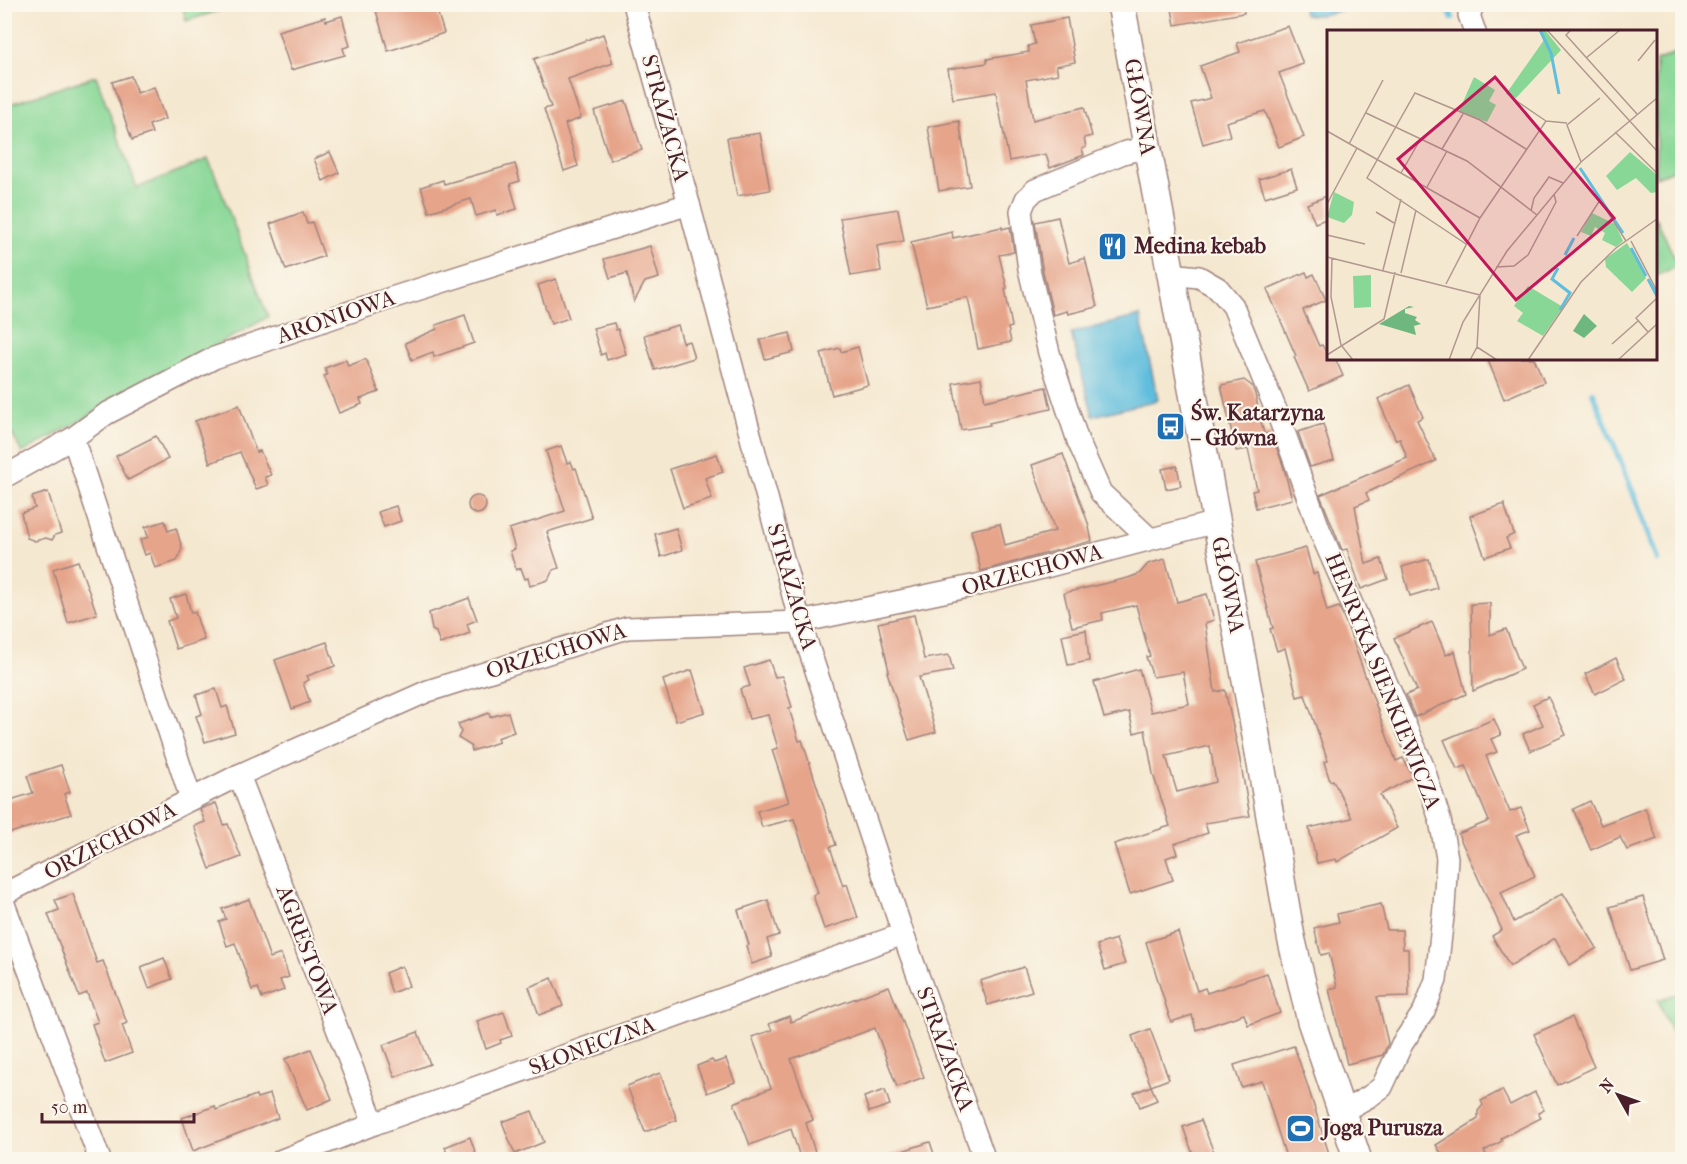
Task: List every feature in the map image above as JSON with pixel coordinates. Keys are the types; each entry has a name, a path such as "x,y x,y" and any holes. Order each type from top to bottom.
{"street":[{"name":"STRAŻACKA","path":"634,4 800,622 903,934 985,1160"},
{"name":"GŁÓWNA","path":"1122,4 1292,937 1311,1021 1358,1160"},
{"path":"1474,4 1469,15 1474,30"},
{"path":"1147,147 1123,153 1035,190 1026,199 1021,211 1029,269 1049,353 1078,441 1101,493 1149,538"},
{"name":"ARONIOWA","path":"4,477 73,438 106,414 214,358 388,299 689,204"},
{"name":"HENRYKA SIENKIEWICZA","path":"1170,274 1199,277 1218,288 1233,306 1278,415 1320,531 1423,766 1440,820 1447,858 1436,980 1424,1011 1402,1044 1382,1087 1342,1112"},
{"path":"73,438 191,799"},
{"name":"ORZECHOWA","path":"4,894 239,775 428,691 627,627 800,622 977,585 1216,522"},
{"name":"AGRESTOWA","path":"239,775 374,1124"},
{"path":"4,904 100,1160"},
{"name":"SŁONECZNA","path":"282,1160 374,1124 903,934"}],"green space":[{"path":"182,4 237,4 237,5 186,21"},
{"path":"1682,50 1682,166 1657,177 1657,61"},
{"path":"96,76 137,188 208,159 268,317 22,453 5,420 4,106"},
{"path":"1657,219 1678,266 1657,276"},
{"path":"1682,992 1682,1058 1658,1000"}],"water":[{"path":"1302,4 1352,5 1335,12 1316,15 1304,14"},
{"path":"1140,316 1158,400 1093,416 1071,333"}],"building":[{"path":"374,4 435,4 444,33 388,51"},
{"path":"1171,4 1243,4 1244,13 1175,25"},
{"path":"342,16 350,46 343,48 345,55 291,70 278,31 325,17 326,21"},
{"path":"1067,18 1075,62 1056,66 1058,74 1026,80 1033,120 1084,107 1092,136 1084,138 1086,147 1082,149 1084,155 1050,168 1046,154 1009,161 996,92 953,99 948,69 987,63 987,59 1029,52 1028,46 1035,44 1031,25"},
{"path":"1288,26 1303,64 1279,73 1304,137 1279,147 1265,111 1226,122 1230,136 1203,144 1191,103 1211,98 1200,66 1240,52 1237,43"},
{"path":"603,34 613,63 568,79 581,118 565,124 578,166 564,171 544,109 551,107 534,59"},
{"path":"131,76 137,93 154,87 165,119 149,125 152,133 132,140 112,82"},
{"path":"626,101 642,150 610,160 594,111"},
{"path":"959,121 970,186 939,191 928,127"},
{"path":"760,133 770,190 737,196 727,138"},
{"path":"330,152 339,173 323,181 314,159"},
{"path":"515,164 520,181 510,184 517,209 497,215 496,210 476,216 471,199 429,212 421,187 443,180 444,184"},
{"path":"1291,169 1297,187 1265,197 1259,179"},
{"path":"1327,196 1327,219 1315,223 1307,204"},
{"path":"898,209 904,241 877,246 881,271 851,276 840,218"},
{"path":"303,212 307,224 312,222 324,256 286,270 270,224"},
{"path":"1058,217 1069,263 1085,258 1097,307 1053,315 1035,222"},
{"path":"1002,227 1002,229 1010,227 1014,252 999,255 1007,288 1005,289 1012,327 1008,328 1011,342 978,349 968,297 927,306 911,242 952,232 953,238"},
{"path":"650,246 659,278 645,282 634,302 627,273 610,278 604,259"},
{"path":"1306,272 1308,277 1314,274 1326,300 1303,310 1319,346 1322,345 1327,354 1327,360 1336,360 1343,376 1309,391 1267,289"},
{"path":"556,279 569,318 551,324 538,285"},
{"path":"465,315 474,343 434,357 433,352 412,360 405,343 437,329 436,325"},
{"path":"614,323 626,354 607,360 605,353 601,355 593,328"},
{"path":"678,325 683,343 689,341 694,358 655,370 644,335"},
{"path":"790,333 794,352 765,359 760,340"},
{"path":"858,347 868,385 832,395 821,353 840,348 841,352"},
{"path":"366,359 379,392 360,399 362,404 339,413 324,376 327,375 325,368 346,360 348,366"},
{"path":"1488,360 1535,360 1544,382 1504,399"},
{"path":"981,378 985,401 1046,387 1051,409 961,430 953,383"},
{"path":"1244,380 1252,386 1255,394 1264,434 1271,433 1292,499 1256,508 1252,491 1257,490 1248,449 1236,451 1221,385"},
{"path":"1409,385 1423,417 1417,420 1436,461 1366,493 1369,500 1355,506 1366,564 1381,559 1388,579 1361,589 1347,549 1342,550 1320,495 1407,458 1400,439 1396,440 1378,399"},
{"path":"239,405 256,452 260,451 271,475 265,477 268,485 256,489 240,452 210,463 195,421"},
{"path":"1323,424 1334,460 1310,467 1298,432"},
{"path":"156,436 168,459 128,480 116,456"},
{"path":"561,446 567,463 571,462 574,469 576,468 592,518 547,532 559,568 553,570 548,580 530,586 521,568 516,570 510,551 515,549 509,529 565,511 546,451"},
{"path":"717,454 723,472 705,478 712,499 683,508 670,469"},
{"path":"1063,454 1088,523 1092,541 981,571 971,530 1000,524 1005,545 1055,531 1032,465"},
{"path":"1177,466 1181,486 1166,489 1162,469"},
{"path":"48,492 61,533 55,535 52,540 46,538 35,541 27,538 21,513 35,508 32,497"},
{"path":"477,496 483,499 486,505 483,511 477,514 471,511 468,505 471,499"},
{"path":"1504,504 1514,534 1506,538 1510,548 1485,557 1470,516"},
{"path":"396,506 401,521 384,527 378,512"},
{"path":"165,521 168,531 176,528 182,548 177,561 155,568 150,553 145,555 140,540 148,537 145,527"},
{"path":"676,528 682,550 661,557 655,534"},
{"path":"1306,548 1313,574 1317,573 1327,611 1339,607 1348,628 1396,761 1403,758 1413,777 1380,795 1397,828 1337,862 1336,859 1317,863 1309,828 1352,818 1333,780 1330,781 1324,762 1328,761 1305,695 1297,697 1285,648 1277,651 1255,562"},
{"path":"1165,559 1177,602 1207,594 1214,620 1205,623 1215,692 1225,690 1250,816 1205,823 1208,833 1174,844 1177,854 1166,858 1173,880 1130,894 1114,844 1170,826 1153,774 1145,730 1134,733 1129,712 1104,718 1094,682 1139,669 1151,712 1189,704 1183,672 1153,677 1146,657 1150,656 1136,605 1102,613 1103,620 1072,627 1064,593 1128,578 1139,574 1148,564","holes":["1210,746 1216,782 1177,792 1166,756"]},
{"path":"1429,559 1437,588 1410,596 1402,567"},
{"path":"78,561 97,614 68,623 53,569"},
{"path":"186,594 191,613 195,612 204,640 176,649 167,621 176,618 170,599"},
{"path":"469,598 477,620 467,624 470,633 440,644 436,632 432,630 429,613"},
{"path":"1490,603 1490,635 1506,629 1522,669 1473,691 1471,604"},
{"path":"914,615 924,659 949,655 953,671 919,677 936,732 909,740 887,672 889,671 878,623"},
{"path":"1432,622 1446,655 1455,651 1466,694 1415,717 1406,695 1417,690 1394,638"},
{"path":"1086,630 1089,661 1068,665 1062,635"},
{"path":"327,642 335,666 307,676 309,680 303,683 310,702 292,709 275,660"},
{"path":"1616,658 1626,679 1595,694 1585,674"},
{"path":"769,660 775,677 782,676 792,707 789,708 799,741 802,740 836,845 830,847 843,886 847,884 858,918 824,929 813,895 818,893 794,819 762,827 757,811 789,802 772,750 778,748 768,715 749,719 740,689 750,686 744,668"},
{"path":"692,670 705,712 676,721 663,680"},
{"path":"216,689 222,708 227,706 235,733 205,742 196,716 202,714 196,695"},
{"path":"1548,697 1566,735 1530,751 1523,734 1543,725 1533,704"},
{"path":"508,712 514,732 497,738 499,742 472,751 471,746 458,738 461,732 458,724 489,713 490,717"},
{"path":"1494,719 1501,735 1491,739 1497,752 1486,756 1510,812 1521,808 1530,830 1516,835 1535,876 1501,892 1514,922 1563,893 1597,948 1570,965 1555,938 1510,966 1492,936 1502,930 1458,834 1489,821 1466,766 1457,769 1444,740"},
{"path":"61,765 70,792 64,794 71,814 4,835 4,802 33,793 27,776"},
{"path":"1590,801 1601,825 1645,808 1657,839 1627,850 1620,837 1591,850 1573,809"},
{"path":"216,803 224,825 228,824 241,857 210,869 194,826 205,822 200,809"},
{"path":"73,894 97,963 103,961 127,1023 122,1025 132,1053 105,1063 92,1024 98,1022 87,993 79,996 48,914 59,910 55,900"},
{"path":"1643,897 1663,960 1630,970 1610,907"},
{"path":"249,899 270,958 281,954 289,977 280,980 284,990 262,998 258,988 252,990 235,943 227,946 219,922 226,919 222,909"},
{"path":"768,900 779,935 767,939 772,957 752,964 746,946 749,945 738,910"},
{"path":"1381,904 1387,930 1402,930 1403,949 1408,949 1409,996 1377,997 1388,1043 1383,1055 1347,1064 1329,989 1337,987 1329,953 1321,955 1314,928 1339,922 1337,914"},
{"path":"1178,932 1197,991 1205,988 1207,993 1267,973 1280,1013 1248,1025 1244,1014 1196,1030 1192,1015 1171,1022 1146,942"},
{"path":"1116,939 1125,964 1105,970 1097,945"},
{"path":"164,958 172,979 149,988 141,967"},
{"path":"402,966 409,986 392,993 385,973"},
{"path":"1024,967 1032,991 988,1005 980,981"},
{"path":"552,978 563,1006 539,1015 529,987"},
{"path":"889,986 924,1077 897,1087 875,1028 791,1059 813,1120 806,1123 815,1152 800,1157 791,1129 750,1145 734,1103 771,1088 752,1037 772,1030 769,1024 789,1016 791,1022"},
{"path":"504,1012 512,1036 486,1049 477,1021"},
{"path":"1572,1017 1594,1067 1557,1085 1534,1034"},
{"path":"1150,1029 1169,1079 1151,1086 1132,1036"},
{"path":"418,1032 430,1064 395,1077 383,1045"},
{"path":"1294,1046 1331,1160 1287,1160 1262,1081 1241,1087 1234,1065"},
{"path":"311,1049 332,1099 307,1110 285,1059"},
{"path":"726,1059 735,1082 707,1093 697,1066 712,1060 714,1063"},
{"path":"660,1073 677,1120 645,1132 627,1086"},
{"path":"1151,1086 1157,1100 1140,1107 1134,1093"},
{"path":"885,1090 890,1105 869,1112 864,1097"},
{"path":"1502,1090 1510,1105 1535,1092 1544,1110 1538,1113 1541,1118 1501,1138 1502,1141 1484,1151 1489,1160 1445,1160 1436,1145 1478,1119 1478,1111 1483,1105 1481,1101"},
{"path":"270,1094 278,1118 193,1151 182,1118 215,1106 216,1110 256,1095 257,1098"},
{"path":"532,1111 544,1142 515,1154 502,1122"},
{"path":"1201,1120 1217,1160 1195,1160 1183,1127"},
{"path":"470,1137 478,1160 449,1160 445,1147"},
{"path":"930,1142 936,1160 888,1160 887,1156"}],"waterway":[{"path":"1448,4 1452,18"},
{"path":"1593,393 1640,510 1657,560"}],"place":[{"name":"Medina kebab","path":"1113,246"},
{"name":"Św. Katarzyna – Główna","path":"1170,426"},
{"name":"Joga Purusza","path":"1301,1128"}]}
